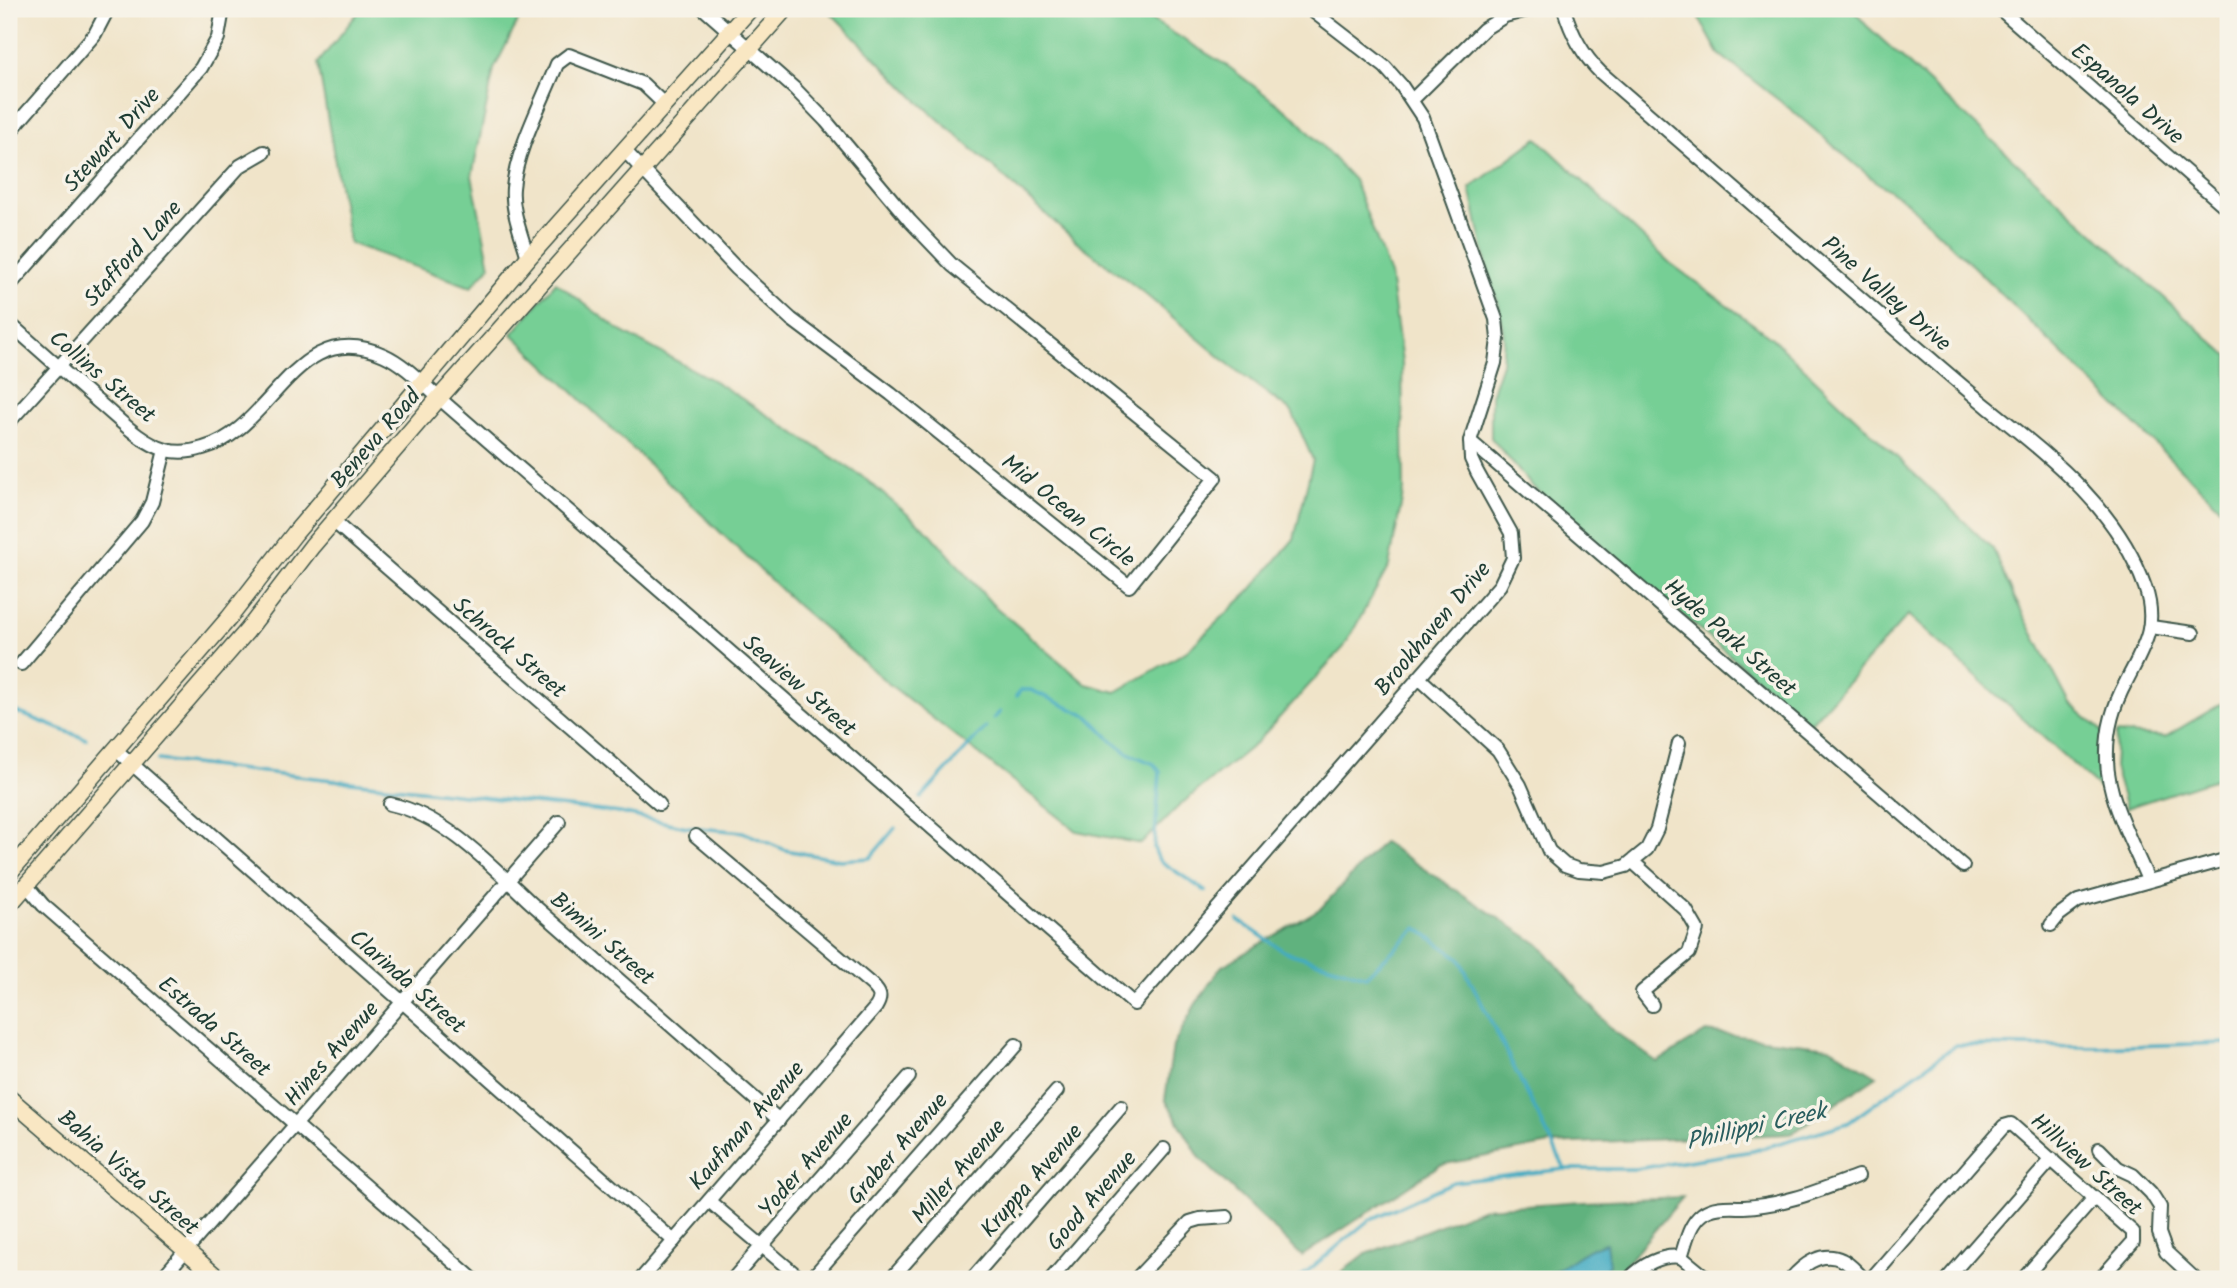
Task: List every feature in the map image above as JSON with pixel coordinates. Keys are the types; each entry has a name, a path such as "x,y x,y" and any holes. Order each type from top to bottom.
{"main road":[{"name":"Beneva Road","path":"9,873 229,618 317,507 528,258 750,9"},
{"name":"Beneva Road","path":"9,905 247,631 333,521 439,398 785,9"},
{"path":"317,507 333,521"},
{"name":"Bahia Vista Street","path":"9,1098 219,1279"}],"street":[{"path":"9,133 96,34 108,9"},
{"name":"Stewart Drive","path":"9,286 201,68 218,38 223,9"},
{"path":"704,9 749,48"},
{"path":"1310,9 1380,61 1423,118 1496,319 1495,363 1470,441"},
{"path":"1412,100 1484,29 1505,16 1531,9"},
{"name":"Pine Valley Drive","path":"1564,9 1584,54 1600,72 1963,387 2052,459 2077,483 2109,521 2146,587 2150,607 2151,627 2143,652 2116,703 2109,728 2107,758 2112,789 2148,880"},
{"name":"Espanola Drive","path":"2000,9 2228,209"},
{"name":"Mid Ocean Circle","path":"625,151 737,269 791,319 891,394 1129,586 1215,478 952,265 910,221 826,121 749,48"},
{"path":"528,258 512,190 519,159 557,64 569,55 643,84 665,104"},
{"name":"Stafford Lane","path":"9,422 240,166 264,152"},
{"name":"Collins Street","path":"9,323 139,437 165,450 192,451 225,439 252,419 295,369 313,357 332,350 355,348 382,354 396,362 439,398"},
{"name":"Seaview Street","path":"439,398 1134,1004"},
{"name":"Brookhaven Drive","path":"1134,1004 1500,585 1513,558 1511,533 1471,459 1470,441"},
{"name":"Hyde Park Street","path":"1470,441 1963,866"},
{"path":"21,664 142,521 152,502 165,450"},
{"name":"Schrock Street","path":"333,521 659,804"},
{"path":"2151,627 2193,633"},
{"path":"1419,678 1498,750 1520,785 1544,842 1558,860 1578,870 1612,871 1633,862 1647,849 1657,830 1679,743"},
{"name":"Clarinda Street","path":"116,750 674,1241"},
{"name":"Bimini Street","path":"390,804 418,812 438,823 779,1119"},
{"name":"Hines Avenue","path":"161,1279 559,822"},
{"name":"Kaufman Avenue","path":"641,1279 876,1007 880,997 880,993 872,985 696,836"},
{"path":"2051,925 2077,901 2228,859"},
{"path":"1633,862 1686,910 1697,929 1689,953 1642,992 1652,1005"},
{"name":"Estrada Street","path":"27,886 43,905 473,1279"},
{"name":"Graber Avenue","path":"811,1279 1016,1045"},
{"name":"Yoder Avenue","path":"733,1279 909,1077"},
{"name":"Miller Avenue","path":"891,1279 1057,1091"},
{"name":"Kruppa Avenue","path":"971,1279 1121,1107"},
{"name":"Hillview Street","path":"1871,1279 2004,1126 2011,1124 2133,1231 2133,1242 2100,1279"},
{"name":"Good Avenue","path":"1051,1279 1164,1149"},
{"name":"Hillview Street","path":"2099,1149 2118,1168 2133,1175 2151,1193 2160,1206 2159,1233 2166,1252 2195,1279"},
{"path":"1947,1279 2052,1159"},
{"path":"1681,1257 1691,1226 1696,1219 1712,1209 1782,1203 1858,1176"},
{"path":"2023,1279 2095,1197"},
{"path":"709,1201 801,1279"},
{"path":"1136,1279 1191,1222 1227,1217"},
{"path":"1629,1279 1643,1266 1674,1256 1681,1257 1706,1279"},
{"path":"1791,1279 1805,1265 1825,1257 1842,1260 1864,1279"}],"green space":[{"path":"361,9 524,9 494,69 472,176 490,266 471,287 349,243 318,63"},
{"path":"827,9 1148,9 1152,20 1229,67 1296,118 1354,180 1390,275 1402,362 1404,490 1389,566 1344,647 1255,744 1180,805 1141,844 1077,831 889,684 797,605 512,334 556,282 619,330 716,382 863,477 931,534 992,604 1086,684 1116,692 1187,651 1250,591 1294,539 1313,460 1292,412 1076,241 918,101"},
{"path":"1694,9 1853,9 1866,25 2228,356 2228,515 1906,201 1875,181 1789,108 1719,54"},
{"path":"1537,138 1670,263 1772,338 1993,549 2014,597 2070,704 2103,732 2100,758 2105,793 1908,615 1810,724 1531,485 1491,438 1491,395 1502,363 1504,338 1499,305 1490,280 1470,188"},
{"path":"2228,700 2228,775 2126,808 2114,768 2116,733 2165,737"},
{"path":"1383,842 1541,946 1611,1029 1657,1062 1706,1032 1829,1047 1877,1076 1791,1134 1550,1144 1440,1165 1302,1256 1200,1158 1165,1099 1173,1046 1195,1005 1221,967 1321,908"},
{"path":"1683,1197 1613,1279 1597,1279 1609,1265 1538,1279 1333,1279 1364,1255 1484,1208"}],"water":[{"path":"1606,1243 1609,1265 1597,1279 1538,1279 1556,1271 1588,1250"}],"waterway":[{"path":"1016,696 1021,690 1031,690 1089,717 1128,753 1154,764 1160,772 1154,848 1159,860 1205,891"},
{"path":"9,709 86,739"},
{"path":"994,718 1000,712"},
{"path":"921,798 986,727"},
{"path":"158,760 620,813 687,827 743,832 785,850 840,860 870,858 895,828"},
{"path":"1238,920 1285,952 1366,976 1417,928 1459,958 1565,1169"},
{"name":"Phillippi Creek","path":"1298,1279 1369,1220 1453,1182 1565,1169 1635,1169 1753,1151 1848,1123 1956,1045 2096,1047 2228,1043"}]}
